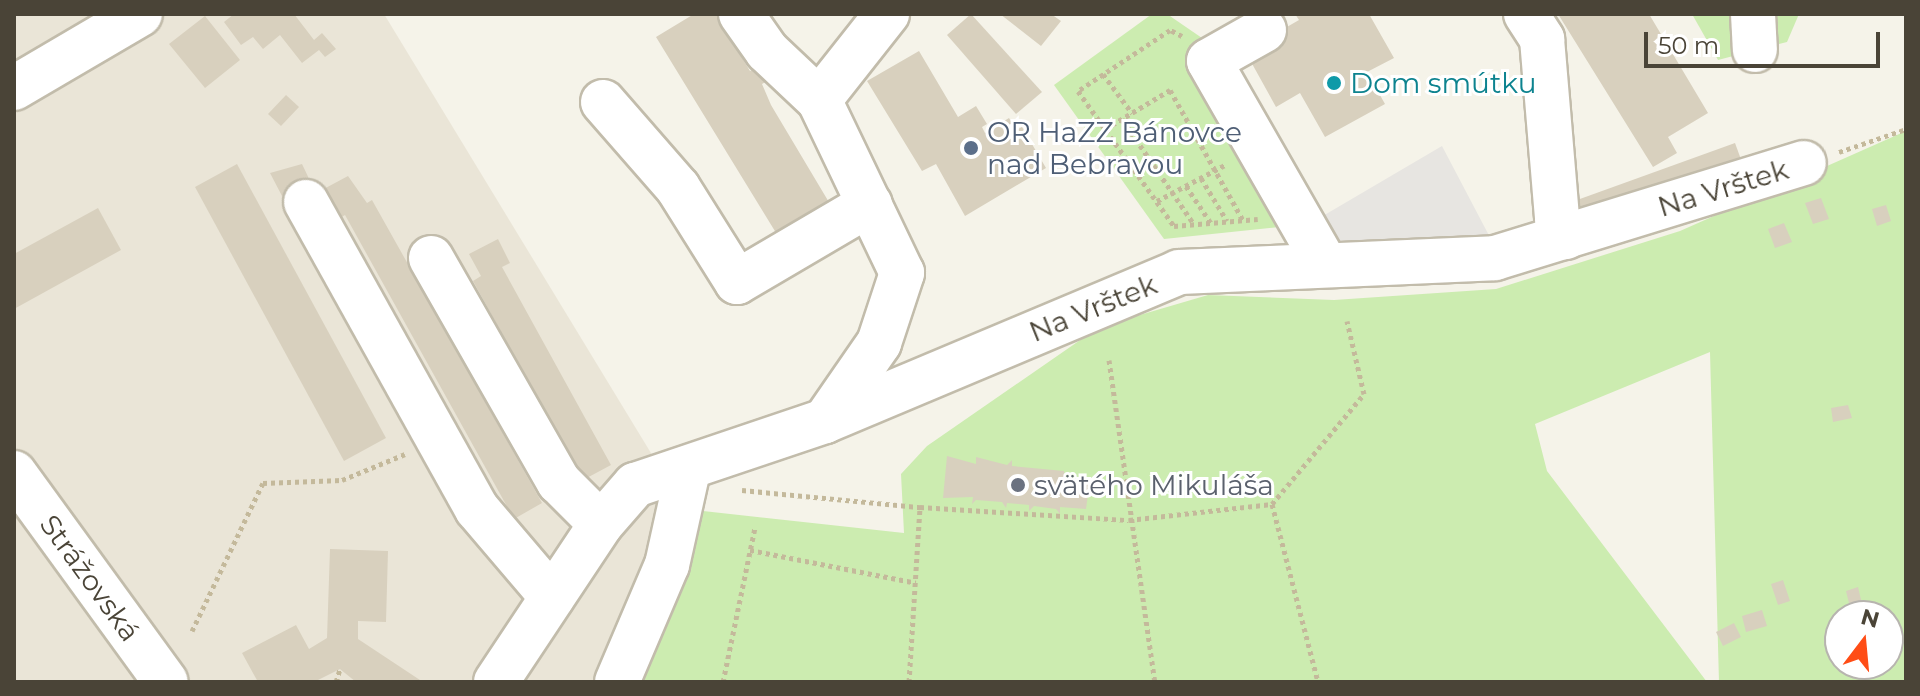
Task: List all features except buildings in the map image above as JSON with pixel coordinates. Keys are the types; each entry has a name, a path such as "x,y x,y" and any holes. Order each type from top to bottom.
{"street":[{"path":"14,88 140,14"},
{"path":"741,14 767,51 819,100 902,273 879,343 825,421"},
{"path":"819,100 887,14"},
{"path":"1526,14 1542,39 1557,218 1565,237"},
{"path":"1264,30 1209,61 1241,163 1326,265"},
{"path":"603,102 678,188 737,282 870,204"},
{"name":"Na Vrštek","path":"496,682 601,524 635,485 688,470 825,421 1179,272 1495,258 1804,163"},
{"path":"306,202 477,509 552,597"},
{"path":"431,258 559,482 601,524"},
{"path":"617,682 667,565 688,470"},
{"name":"Strážovská","path":"14,473 166,682"}],"path":[{"path":"1224,53 1207,34 1194,41 1170,30 1078,91 1174,226 1261,218 1253,205"},
{"path":"1103,74 1132,113"},
{"path":"1105,129 1170,90 1243,220"},
{"path":"1122,119 1194,224"},
{"path":"1804,163 1906,129"},
{"path":"1157,201 1215,171 1241,163"},
{"path":"1201,178 1227,221"},
{"path":"1186,186 1211,223"},
{"path":"688,470 699,486 920,507 1129,520 1272,504 1364,394 1347,321"},
{"path":"1109,360 1129,520 1155,682"},
{"path":"192,631 263,483 342,480 439,439"},
{"path":"1272,504 1318,682"},
{"path":"909,682 920,507"},
{"path":"723,682 755,527"},
{"path":"750,550 916,583"},
{"path":"336,682 340,669"}],"shaded area":[{"path":"14,14 384,14 685,509 639,682 14,682"},
{"path":"1442,146 1494,245 1334,250 1316,220"}],"green space":[{"path":"1152,14 1167,14 1218,49 1289,226 1164,239 1054,85"},
{"path":"1692,14 1799,14 1787,42 1718,60"},
{"path":"1906,131 1906,682 1719,682 1710,352 1535,424 1547,471 1707,682 639,682 685,509 904,533 901,474 927,446 1099,327 1208,295 1334,300 1496,289 1680,231"}],"place":[{"name":"Dom smútku","path":"1334,83"},
{"name":"OR HaZZ Bánovce nad Bebravou","path":"971,148"},
{"name":"svätého Mikuláša","path":"1018,485"}]}
